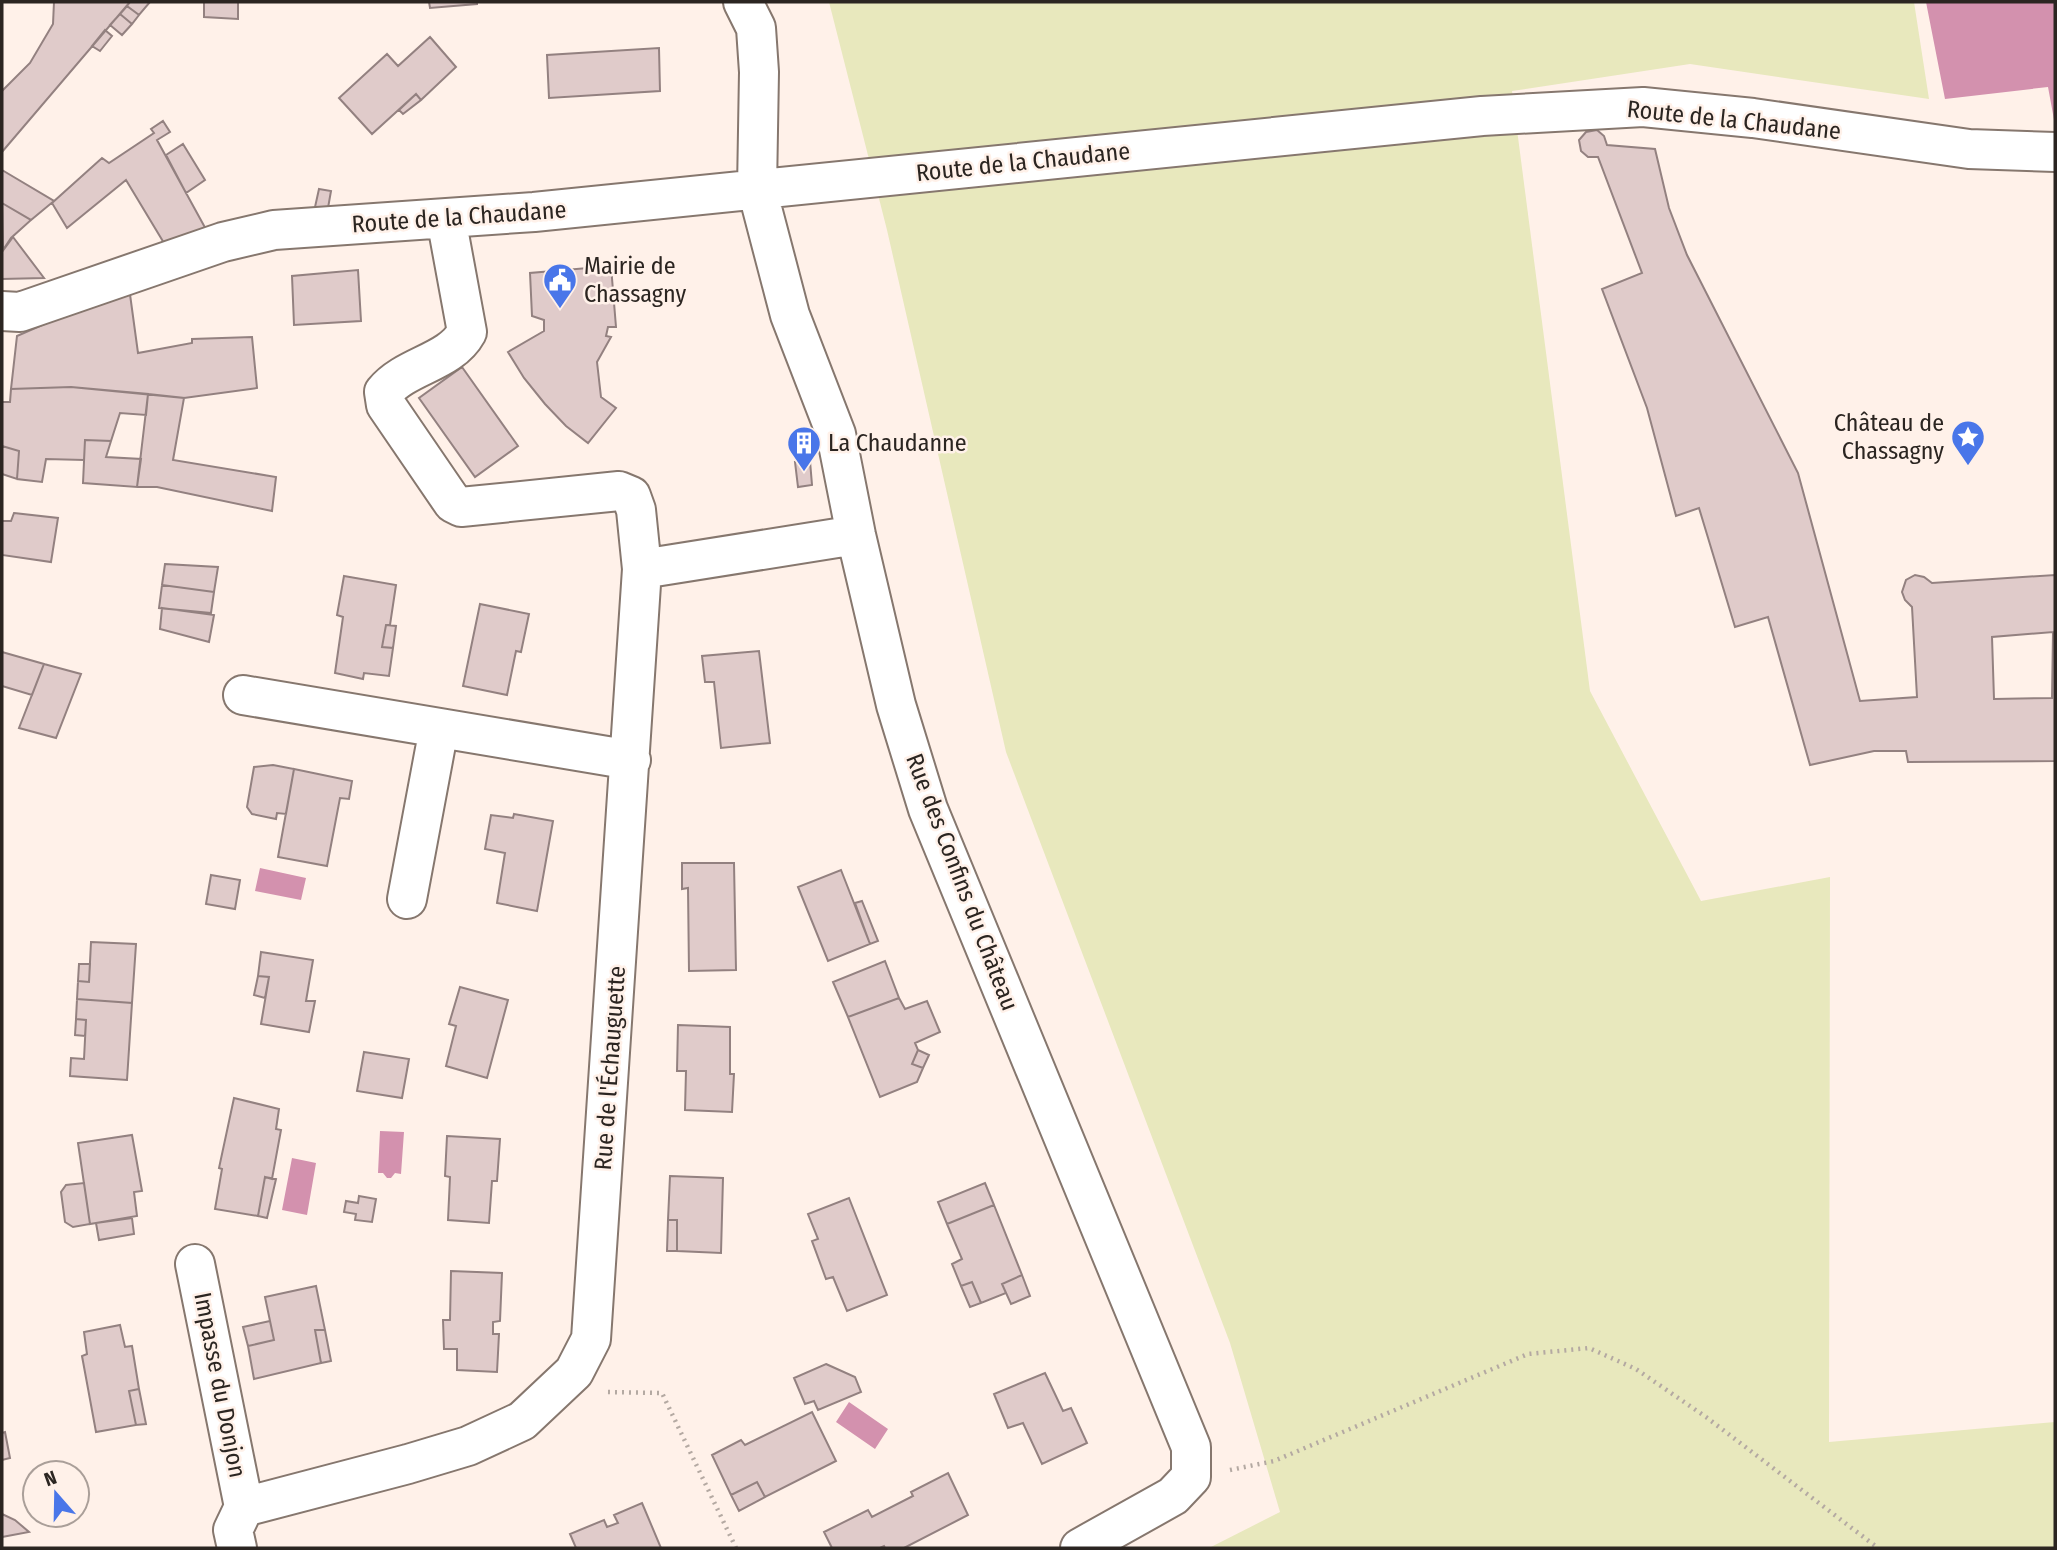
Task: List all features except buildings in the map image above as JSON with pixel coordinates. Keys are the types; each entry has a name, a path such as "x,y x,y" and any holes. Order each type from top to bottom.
{"street":[{"name":"Rue des Confins du Château","path":"743,2 756,28 759,72 757,189 790,315 836,434 856,535 897,705 928,809 1191,1447 1191,1478"},
{"name":"Route de la Chaudane","path":"2,311 20,312 254,233 534,212 1482,116 1643,107 1753,118 1969,149 2055,152"},
{"name":"Rue de l'Échauguette","path":"244,1507 468,1446 523,1421 574,1372 591,1339 642,569 636,510 631,496 619,491 461,508 453,503 386,405 384,392 392,382 460,345 467,332 446,218"},
{"path":"642,569 856,535"},
{"path":"243,695 631,760"},
{"path":"407,899 439,728"},
{"name":"Impasse du Donjon","path":"195,1264 244,1507"},
{"path":"1080,1548 1173,1496 1191,1478"},
{"path":"237,1548 233,1530 244,1507"}],"path":[{"path":"1191,1478 1275,1461 1528,1354 1589,1348 1636,1369 1706,1417 1878,1548"},
{"path":"574,1372 609,1393 662,1393 736,1548"}],"green space":[{"path":"829,2 1914,2 1929,99 1690,64 1512,91 1590,691 1701,901 1830,877 1829,1442 2055,1422 2055,1548 1209,1548 1280,1512 1230,1343 1006,752 887,230"}],"shaded area":[{"path":"1926,2 2055,2 2055,125 2048,87 1945,99"},
{"path":"260,868 306,878 301,900 255,891"},
{"path":"380,1131 404,1132 401,1174 395,1173 391,1178 378,1173"},
{"path":"292,1158 316,1163 307,1215 282,1210"},
{"path":"849,1402 888,1429 875,1449 836,1422"}],"place":[{"name":"Mairie de Chassagny","path":"560,310"},
{"name":"Château de Chassagny","path":"1968,467"},
{"name":"La Chaudanne","path":"804,473"}]}
